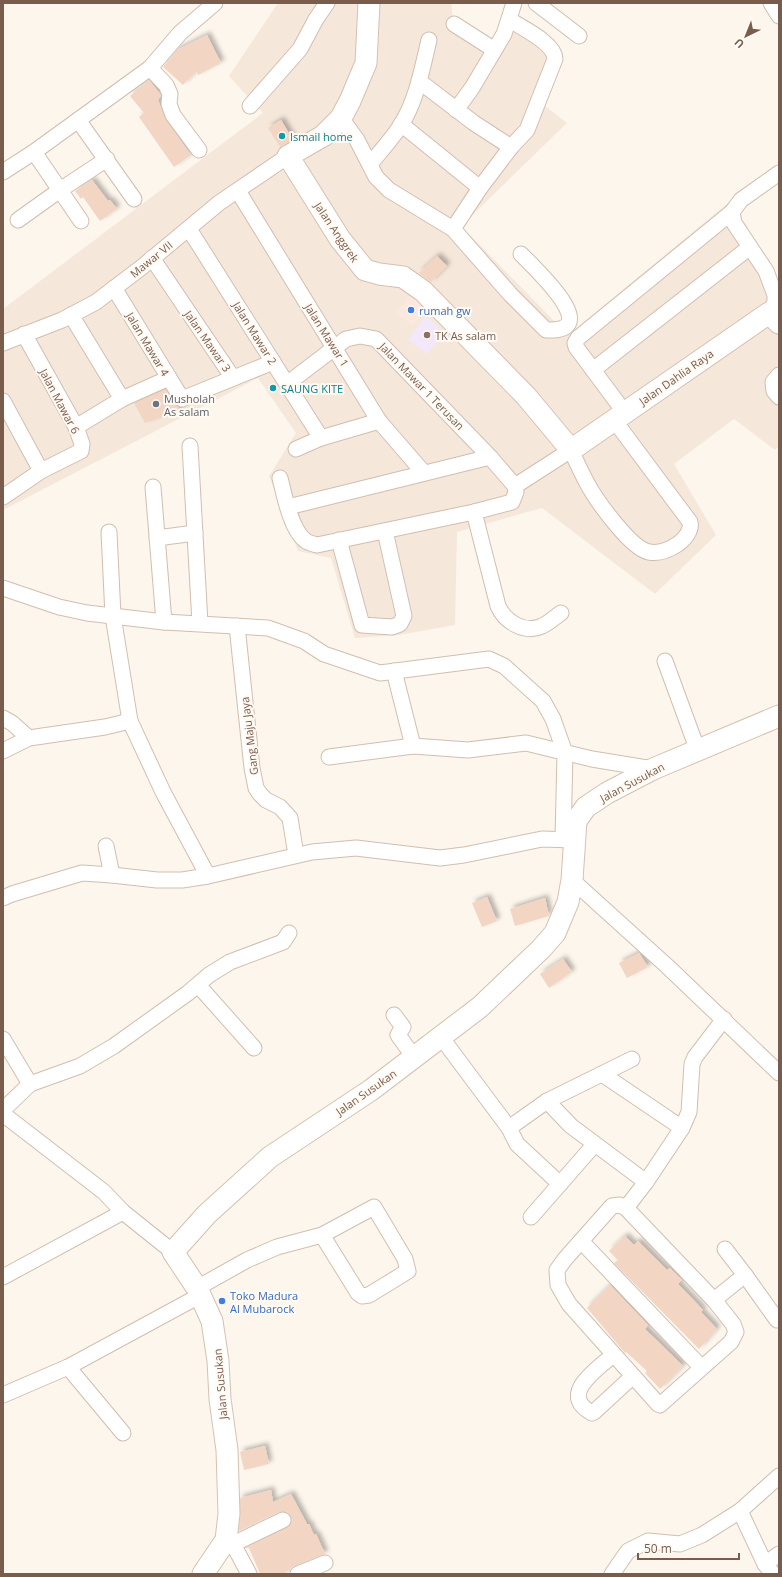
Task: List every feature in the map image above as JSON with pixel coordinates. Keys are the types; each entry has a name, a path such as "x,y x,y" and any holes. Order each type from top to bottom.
{"street":[{"path":"3,172 34,152 150,68 180,33 214,3"},
{"path":"250,106 300,48 316,19 327,3"},
{"path":"288,156 323,136 341,118 350,101 366,63 369,3"},
{"path":"456,110 472,88 510,20 514,3"},
{"path":"536,3 579,36"},
{"path":"771,3 779,16"},
{"path":"453,229 480,188 511,147 527,130 555,59 554,52 545,42 510,20"},
{"path":"454,24 494,49"},
{"path":"370,164 401,124 419,81 429,40"},
{"path":"150,68 166,85 170,94 169,104 173,116 198,150"},
{"path":"419,81 456,110 511,147"},
{"path":"341,118 357,140 376,177 389,190 453,229 510,294 546,330 555,331 564,328 569,321 570,312 562,298 522,254"},
{"path":"78,120 134,199"},
{"path":"401,124 480,188"},
{"path":"34,152 81,221"},
{"name":"Mawar VII","path":"3,343 71,315 96,302 189,229 219,203 288,156"},
{"name":"Jalan Anggrek","path":"288,156 340,239 356,261 365,270 379,274 403,277 423,291 526,396 571,450"},
{"path":"18,220 107,159"},
{"path":"280,478 288,507 298,532 306,540 318,545 474,512 512,502 516,492 515,486 571,450 588,484 607,511 635,545 648,552 661,552 669,550 681,542 691,526 690,522 620,416 593,370 576,347 575,343 578,338 732,212 741,200 779,173"},
{"name":"Jalan Mawar 1","path":"238,191 379,421 424,473"},
{"path":"732,212 734,223 766,271 776,294 774,318"},
{"name":"Jalan Mawar 2","path":"189,229 321,438"},
{"path":"593,370 750,247"},
{"name":"Jalan Mawar 3","path":"152,258 233,378 182,399"},
{"name":"Jalan Mawar 4","path":"114,288 182,399"},
{"path":"71,315 122,399"},
{"name":"Jalan Dahlia Raya","path":"571,450 620,416 774,318"},
{"name":"Jalan Mawar 6","path":"24,334 76,427 82,444 81,450 41,471"},
{"name":"Jalan Mawar 1 Terusan","path":"287,384 336,349 346,339 360,336 376,339 490,457 515,486"},
{"path":"233,378 273,362"},
{"path":"779,375 773,382 774,391 779,397"},
{"path":"76,427 122,399 169,378"},
{"path":"3,401 41,471 3,497"},
{"path":"296,449 321,438 379,421"},
{"path":"190,446 200,623"},
{"path":"288,507 490,457"},
{"path":"154,487 164,622"},
{"path":"474,512 498,606 505,618 518,625 537,627 542,626 561,613"},
{"path":"339,540 362,625 392,627 400,624 404,616 385,531"},
{"path":"109,532 113,616 130,721 163,792 208,876"},
{"path":"157,538 195,533"},
{"path":"3,588 59,607 113,616 164,622 268,628 304,640 324,654 380,673 489,659 504,666 543,701 553,719 565,753 569,840 542,839 464,855 440,858 356,848 296,855 208,876 182,880 157,880 82,873 3,898"},
{"name":"Gang Maju Jaya","path":"237,626 252,768 256,788 266,800 280,807 290,818 296,855"},
{"path":"665,661 698,751"},
{"path":"394,671 413,746"},
{"name":"Jalan Susukan","path":"203,1574 230,1542 227,1450 220,1399 218,1353 212,1321 199,1292 173,1252 207,1214 270,1157 371,1090 482,1006 526,966 546,944 562,919 568,902 572,880 569,840 576,821 586,807 607,793 653,769 779,716"},
{"path":"3,718 12,722 29,738"},
{"path":"3,752 29,738 105,727 130,721"},
{"path":"329,757 413,746 468,750 526,743 565,753 653,769"},
{"path":"106,846 112,875"},
{"path":"572,880 724,1019 779,1073"},
{"path":"3,1110 30,1084 80,1066 114,1046 230,962 283,942 289,933"},
{"path":"198,985 254,1048"},
{"path":"394,1015 403,1027 398,1035 414,1057"},
{"path":"626,1208 646,1182 682,1128 689,1112 692,1064 695,1057 724,1019"},
{"path":"441,1037 509,1128 517,1144 560,1184"},
{"path":"3,1039 30,1084"},
{"path":"509,1128 547,1101 632,1059"},
{"path":"602,1074 682,1128"},
{"path":"547,1101 570,1126 646,1182"},
{"path":"3,1114 104,1192 123,1212 173,1252"},
{"path":"531,1217 594,1145"},
{"path":"620,1205 626,1208 714,1300 733,1324 736,1332 731,1342 701,1367 660,1405 632,1377 613,1355 570,1304 558,1285 557,1270 581,1240 612,1206 620,1205"},
{"path":"3,1395 68,1367 199,1292 248,1260 277,1248 322,1235 374,1207 405,1259 408,1271 369,1295 362,1296 358,1293 322,1235"},
{"path":"3,1277 123,1212"},
{"path":"581,1240 701,1367"},
{"path":"725,1249 777,1320"},
{"path":"714,1300 745,1275"},
{"path":"613,1355 589,1377 578,1391 577,1398 584,1409 594,1412 632,1377"},
{"path":"68,1367 123,1433"},
{"path":"612,1574 622,1557 648,1541 680,1544 702,1535 740,1511 779,1476"},
{"path":"740,1511 769,1569 779,1554"},
{"path":"249,1574 230,1542 283,1520"},
{"path":"298,1574 325,1563"}],"shaded area":[{"path":"278,3 451,3 453,18 492,46 517,25 562,55 531,95 567,123 461,226 568,335 728,203 746,224 779,288 779,446 775,450 734,419 674,464 716,535 655,594 542,508 457,532 455,625 399,635 355,638 331,558 298,551 269,476 296,433 258,378 3,510 3,309 263,113 229,76"},
{"path":"412,293 428,307 413,325 396,313"},
{"name":"TK As salam","path":"425,316 445,333 427,354 408,340"}],"building":[{"path":"207,35 221,63 198,75 196,71 183,85 163,67 177,50"},
{"path":"149,80 161,95 158,100 166,120 191,155 174,167 139,117 144,113 130,96"},
{"name":"Ismail home","path":"281,120 293,140 280,147 268,128"},
{"path":"92,180 108,201 110,200 117,209 100,221 83,197 81,199 75,191"},
{"path":"437,256 447,266 431,282 419,273"},
{"name":"Musholah As salam","path":"166,389 181,411 145,423 134,403"},
{"path":"487,897 497,921 482,927 472,903"},
{"path":"545,898 549,916 515,926 510,909"},
{"path":"639,953 648,967 627,978 619,963"},
{"path":"563,959 572,972 549,988 540,974"},
{"path":"625,1236 634,1245 638,1241 667,1270 670,1268 682,1280 678,1284 703,1310 701,1312 717,1329 699,1349 614,1263 618,1260 609,1251"},
{"path":"610,1285 648,1325 645,1329 683,1366 660,1389 645,1373 647,1371 626,1352 625,1353 587,1308"},
{"path":"265,1446 269,1464 244,1470 240,1452"},
{"path":"271,1490 273,1502 291,1494 307,1524 309,1524 314,1535 316,1534 325,1554 286,1570 287,1574 260,1574 249,1548 245,1548 287,1528 292,1520 288,1513 279,1512 239,1531 240,1498"}],"place":[{"name":"Ismail home","path":"282,136"},
{"name":"rumah gw","path":"411,310"},
{"name":"TK As salam","path":"427,335"},
{"name":"SAUNG KITE","path":"273,388"},
{"name":"Musholah As salam","path":"156,404"},
{"name":"Toko Madura Al Mubarock","path":"222,1301"}]}
